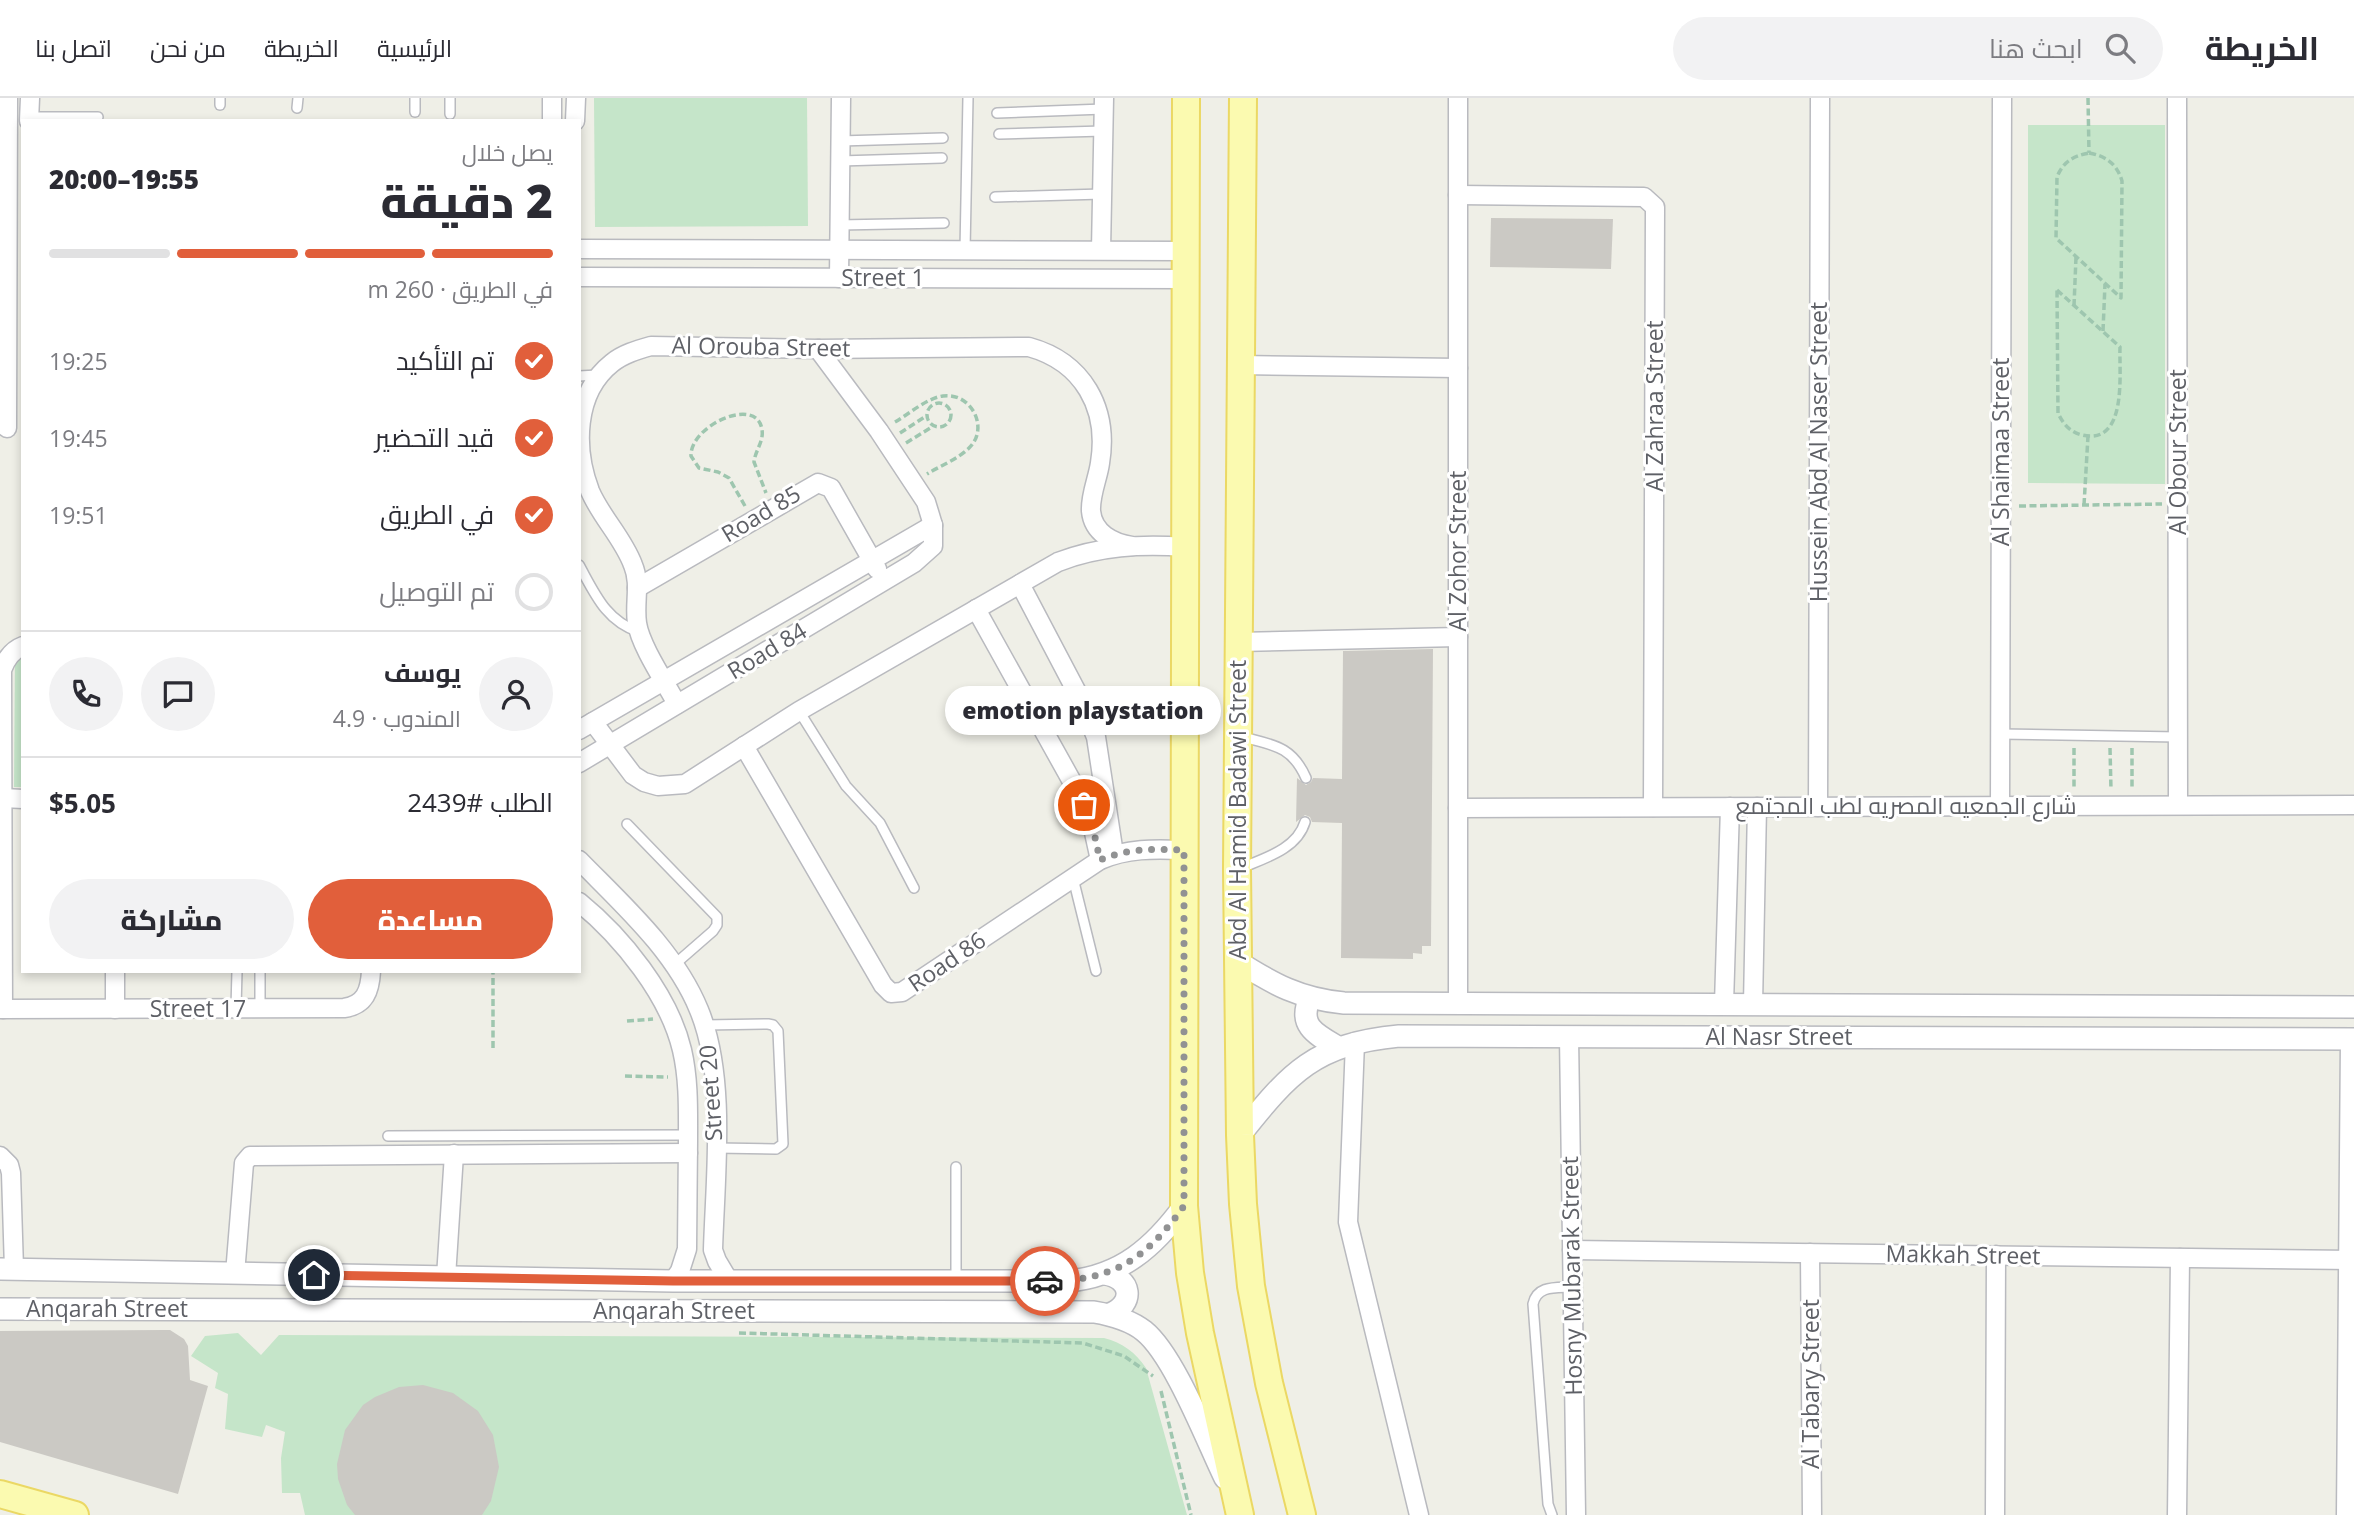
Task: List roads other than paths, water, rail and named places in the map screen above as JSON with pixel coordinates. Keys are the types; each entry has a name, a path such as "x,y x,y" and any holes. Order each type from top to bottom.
{"main road":[{"path":"1186,98 1184,1206 1190,1273 1200,1333 1239,1510"},
{"name":"Abd Al Hamid Badawi Street","path":"1243,98 1237,869 1240,1135 1251,1286 1269,1383 1302,1515"},
{"path":"0,1494 75,1515"}],"street":[{"path":"8,98 15,245 10,428"},
{"path":"29,119 30,98"},
{"path":"552,98 552,119"},
{"path":"576,98 576,119"},
{"path":"839,278 841,98"},
{"name":"Al Zohor Street","path":"1458,98 1458,1003"},
{"name":"Hussein Abd Al Naser Street","path":"1818,807 1820,98"},
{"name":"Al Shaimaa Street","path":"2000,806 2002,98"},
{"name":"Al Obour Street","path":"2178,98 2178,805"},
{"path":"1101,250 1104,103"},
{"name":"Al Zahraa Street","path":"1458,195 1644,197 1655,207 1653,807"},
{"name":"Street 1","path":"581,249 1186,251"},
{"name":"Street 1","path":"581,276 1186,279"},
{"name":"Al Orouba Street","path":"581,413 587,393 598,375 631,352 651,346 818,349 1029,347 1062,361 1076,372 1087,387 1099,421 1102,440 1091,511 1096,525 1105,537 1118,544 1132,546"},
{"path":"818,349 913,482 926,502 933,525"},
{"path":"1240,365 1458,368"},
{"name":"Al Orouba Street","path":"581,461 586,494 633,562 639,632 677,704"},
{"name":"Road 85","path":"637,588 813,484 827,485 834,493 883,581"},
{"name":"Road 84","path":"581,762 914,563 933,546 933,525 586,726"},
{"path":"586,726 609,745 632,775 644,782 671,786 685,784 799,711 1058,562 1075,555 1109,548 1185,547"},
{"path":"1020,584 1081,700 1096,737 1107,857"},
{"path":"976,609 1075,787 1107,857"},
{"path":"1238,642 1458,637"},
{"path":"2,1009 2,670 10,655 21,647"},
{"name":"Road 86","path":"744,746 883,985 891,993 902,992 1107,857 1144,848 1184,850"},
{"path":"3,798 21,799"},
{"name":"شارع الجمعيه المصريه لطب المجتمع","path":"1458,808 2354,805"},
{"path":"1724,1004 1730,807"},
{"path":"1753,1004 1757,807"},
{"name":"Street 20","path":"581,862 674,965 705,1025 715,1077 713,1250 729,1281"},
{"name":"Street 20","path":"581,904 607,927 654,987 672,1019 683,1053 688,1144 687,1249 685,1260 673,1281"},
{"path":"607,927 626,909"},
{"name":"Al Nasr Street","path":"1237,961 1275,985 1310,998 1344,1003 2354,1007"},
{"path":"114,973 115,1009"},
{"name":"Street 17","path":"2,1009 351,1007 364,999 368,992 371,973"},
{"path":"1310,998 1307,1005 1307,1022 1318,1035 1347,1044 1348,1222 1419,1515"},
{"name":"Al Nasr Street","path":"1240,1135 1285,1081 1319,1056 1347,1044 1399,1036 2352,1039"},
{"name":"Hosny Mubarak Street","path":"1569,1036 1576,1515"},
{"path":"2346,1515 2352,1039"},
{"path":"234,1274 244,1163 247,1157 454,1154 688,1144"},
{"path":"446,1277 454,1154"},
{"path":"0,1156 9,1165 11,1173 7,1269"},
{"name":"Anqarah Street","path":"7,1269 673,1281 1069,1281 1105,1274 1147,1248 1161,1236 1184,1206"},
{"name":"Makkah Street","path":"1572,1250 2351,1260"},
{"name":"Al Tabary Street","path":"1810,1253 1812,1515"},
{"path":"1995,1515 1996,1255"},
{"path":"2177,1515 2180,1258"},
{"path":"1105,1274 1124,1282 1128,1292 1126,1302 1119,1310 1110,1314"},
{"name":"Anqarah Street","path":"0,1309 1110,1314 1144,1331 1159,1347 1171,1366 1239,1510"}],"lane":[{"path":"415,98 415,112"},
{"path":"450,98 450,114"},
{"path":"965,250 968,98"},
{"path":"997,113 1104,103"},
{"path":"29,119 98,117"},
{"path":"999,134 1103,131"},
{"path":"840,141 943,138"},
{"path":"840,161 942,158"},
{"path":"995,197 1102,194"},
{"path":"839,225 944,223"},
{"path":"581,376 598,375"},
{"path":"581,568 608,614 622,625 639,632"},
{"path":"799,711 846,786 880,823 914,888"},
{"path":"2000,734 2178,737"},
{"path":"1238,736 1281,747 1292,754 1301,765 1306,778"},
{"path":"1237,869 1283,849 1294,841 1305,822"},
{"path":"627,824 717,916 716,928 674,965"},
{"path":"1073,877 1096,971"},
{"path":"236,1009 237,973"},
{"path":"260,973 260,1009"},
{"path":"705,1025 771,1024 778,1031 783,1144 776,1149 716,1148"},
{"path":"388,1136 688,1144"},
{"path":"956,1167 956,1281"},
{"path":"1552,1515 1548,1504 1533,1304 1540,1291 1572,1287"}],"place":[{"name":"emotion playstation","path":"1084,805"}]}
